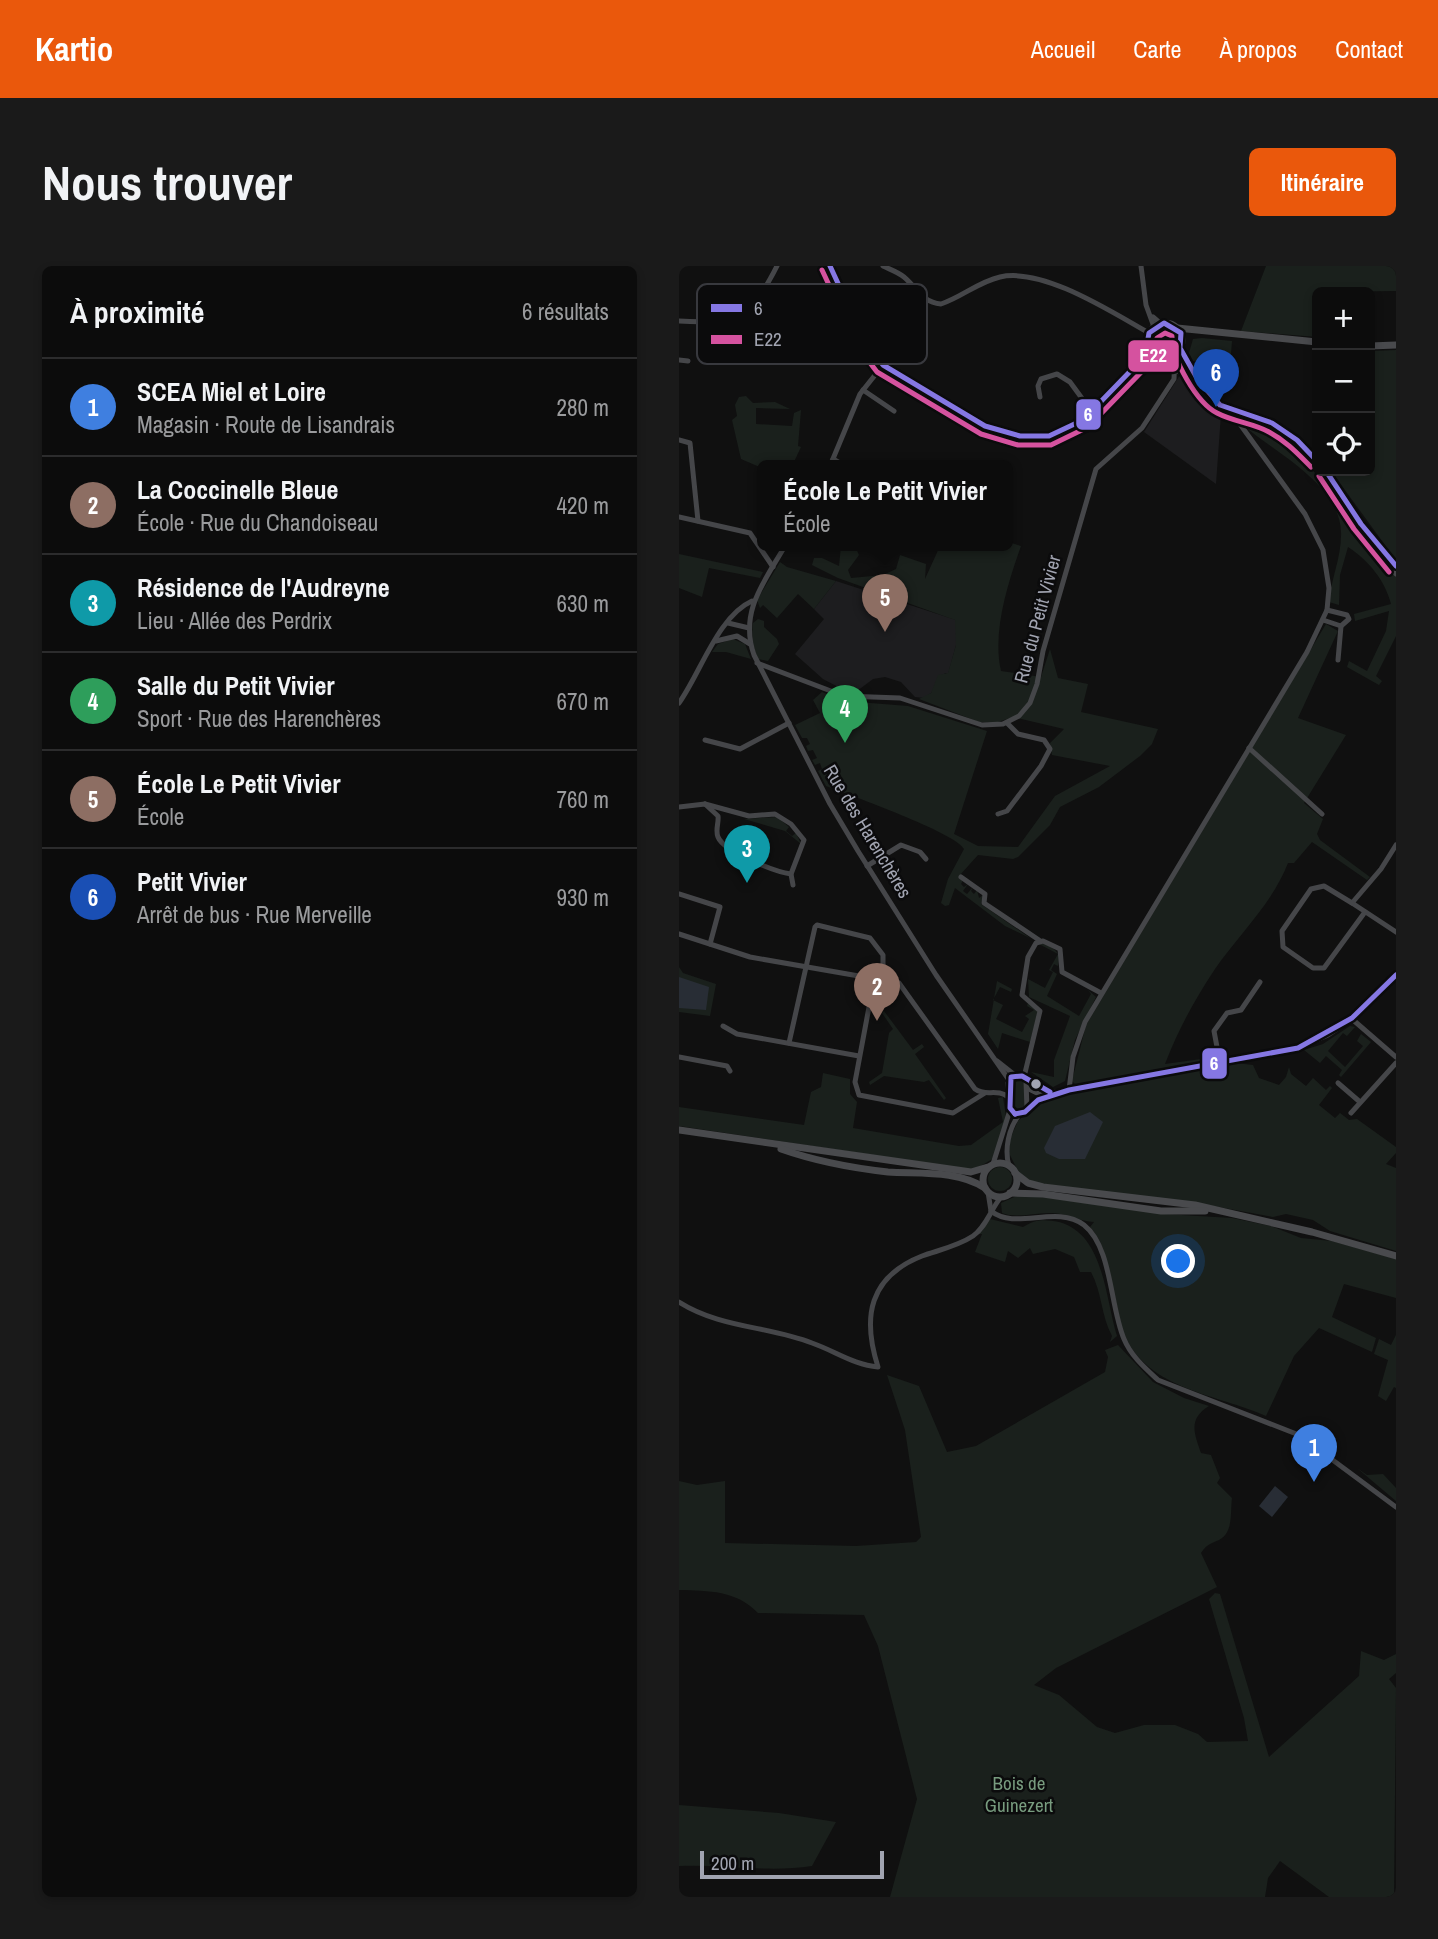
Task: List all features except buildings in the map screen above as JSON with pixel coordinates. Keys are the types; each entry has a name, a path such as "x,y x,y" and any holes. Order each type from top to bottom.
{"main road":[{"path":"830,266 838,284"},
{"path":"883,365 962,413 1004,433 1033,438 1049,436 1070,428 1092,412 1145,356 1155,328 1171,324 1177,328 1193,330 1312,342"},
{"path":"1177,328 1182,341"},
{"path":"1145,356 1175,354 1182,341 1193,330"},
{"path":"1375,346 1396,345"},
{"path":"1149,346 1160,355"},
{"path":"679,1130 971,1172 991,1166 1009,1166 1028,1183 1195,1205 1396,1255"},
{"path":"764,1143 809,1158 888,1172 926,1173 964,1179 1001,1197 1010,1193 1043,1194 1161,1211 1213,1211"},
{"path":"987,1190 983,1177 991,1166"},
{"path":"1010,1193 1016,1184 1015,1172"}],"street":[{"path":"767,284 776,266"},
{"path":"883,266 904,277 909,284"},
{"path":"1141,266 1146,305 1153,317 1155,328"},
{"path":"927,300 932,303 945,303 992,279 1006,276 1025,277 1095,302 1155,328"},
{"path":"679,321 697,321"},
{"name":"Rue du Petit Vivier","path":"1007,723 1030,703 1096,469 1139,432 1174,379 1175,354"},
{"path":"1160,355 1175,370 1198,380 1220,405 1272,423 1297,440 1312,456"},
{"path":"679,360 688,361"},
{"path":"832,460 863,390 883,365"},
{"path":"1040,397 1038,386 1041,379 1057,374 1070,382 1092,412"},
{"path":"863,390 894,411"},
{"path":"1068,1090 1079,1036 1101,993 1249,748 1327,610 1327,571 1316,533 1264,453 1229,409"},
{"path":"679,440 690,443 698,521"},
{"path":"1328,476 1361,524 1396,566"},
{"path":"679,517 753,535 757,541"},
{"path":"1361,524 1368,540 1396,574"},
{"path":"763,551 773,567"},
{"path":"679,703 713,642 742,606 752,601 782,551"},
{"name":"Rue des Harenchères","path":"752,601 750,644 757,663 830,804 936,975 997,1061 1009,1083"},
{"path":"1323,620 1341,626 1347,623 1347,615 1327,610"},
{"path":"728,623 749,629"},
{"path":"1338,660 1341,626"},
{"path":"713,642 737,636 749,629"},
{"path":"723,630 728,637"},
{"path":"737,636 750,644"},
{"path":"757,663 844,696 900,698 982,725 1007,723 1018,734 1044,740 1050,749 1041,766 1007,811 998,814"},
{"path":"764,675 771,668"},
{"path":"705,740 740,749 789,723"},
{"path":"1249,748 1322,814"},
{"path":"705,804 718,816 717,834 724,845 769,867 791,874"},
{"path":"679,807 705,804 749,816 775,814 782,817 804,840 791,874 793,885"},
{"path":"867,866 901,845 917,850 926,859"},
{"path":"1352,903 1381,869 1396,845"},
{"path":"961,877 985,894 984,903 1039,940 1062,951 1061,969 1065,974 1101,993"},
{"path":"1365,912 1324,968 1313,968 1283,947 1282,931 1311,889 1324,886 1352,903 1396,932"},
{"path":"679,894 720,907 710,944"},
{"path":"789,1043 811,935 817,925 870,938 883,955 883,967 890,979"},
{"path":"679,934 750,957 867,978 890,979 902,986 974,1088 985,1093 1001,1092 1009,1098"},
{"path":"1001,1092 1025,1070 1041,1011 1024,999 1023,992 1028,957 1039,940"},
{"path":"872,991 865,981 883,967"},
{"path":"1019,1076 1027,1088 1039,1094 1298,1048 1328,1035 1352,1019 1396,975"},
{"path":"890,979 872,991 855,1087 861,1097 953,1113 985,1093"},
{"path":"1220,1063 1214,1031 1227,1013 1241,1010 1259,982"},
{"path":"1254,990 1263,995"},
{"path":"1351,1113 1396,1060 1352,1019"},
{"path":"723,1026 737,1034 859,1056"},
{"path":"679,1057 727,1066 730,1071"},
{"name":"Rue des Harenchères","path":"997,1061 1019,1076"},
{"path":"991,1166 1010,1110 1009,1083"},
{"path":"1338,1083 1360,1102"},
{"path":"972,1102 974,1088"},
{"path":"1027,1088 1027,1109"},
{"path":"1009,1166 1007,1152 1010,1133 1019,1115 1038,1100 1068,1090"},
{"path":"1010,1110 1019,1115"},
{"path":"987,1190 991,1211"},
{"path":"679,1302 709,1318 812,1342 864,1366 878,1367 869,1325 880,1286 898,1268 975,1235 1001,1197"},
{"path":"991,1211 1014,1218 1049,1215 1083,1224 1095,1237 1104,1259 1124,1340 1142,1365 1158,1380 1299,1435 1396,1507"}],"shaded area":[{"path":"1180,375 1191,381 1221,414 1216,484 1144,432"},
{"path":"836,581 956,620 956,645 948,674 945,673 931,693 924,698 915,697 901,682 885,677 873,679 857,691 844,690 823,679 795,654 824,619 814,609"},
{"path":"679,977 709,987 706,1010 679,1008"},
{"path":"1090,1112 1103,1122 1085,1159 1059,1159 1046,1153 1044,1148 1055,1126"},
{"path":"1275,1486 1288,1497 1272,1517 1259,1506"}],"green space":[{"path":"1266,266 1396,266 1396,291 1375,291 1375,287 1312,287 1312,337 1241,331"},
{"path":"1165,326 1174,330 1178,339 1174,348 1165,352 1156,348 1152,339 1156,330"},
{"path":"1193,339 1232,341 1230,366 1193,361 1189,353"},
{"path":"1396,350 1396,560 1335,476 1375,476 1375,351"},
{"path":"746,396 753,403 775,402 790,409 756,408 756,424 792,426 794,413 801,410 798,446 801,447 795,460 757,460 757,466 741,459 732,420 737,416 735,405 739,397"},
{"path":"1239,414 1262,422 1300,448 1312,460 1312,476 1326,476 1366,539 1396,577 1396,636 1376,676 1382,681 1379,685 1347,667 1349,661 1367,671 1386,631 1389,611 1355,621 1354,614 1391,604 1385,587 1369,564 1348,547 1340,575 1339,605 1329,602 1341,541 1338,515 1330,499 1318,485 1244,426"},
{"path":"1013,544 1021,546 1000,624 1001,671 1041,677 1050,649 1058,678 1088,684 1081,712 1158,729 1152,744 1140,756 1099,787 1060,807 1050,825 1018,857 1013,859 978,855 960,875 963,880 961,884 964,887 968,884 963,891 967,894 973,887 971,891 974,894 977,890 979,898 983,895 981,904 1030,938 1005,926 955,888 949,905 941,903 948,879 964,849 957,842 923,824 826,786 818,771 822,769 820,763 815,765 812,760 817,758 813,750 808,751 806,746 810,744 807,738 802,738 795,725 820,713 813,700 822,692 845,701 908,706 987,731 954,834 978,846 1018,847 1055,796 1110,766 1052,755 1050,743 1064,729 1013,717 998,722 979,722 919,699 931,693 938,675 948,673 956,645 955,620 838,578 812,565 814,558 822,558 839,566 840,551 857,551 859,555 848,570 851,578 883,575 896,569 900,555 926,564 925,579 938,551 1013,551"},
{"path":"679,554 763,572 760,578 709,568 702,597 679,588"},
{"path":"780,562 787,567 836,581 814,609 798,594 777,618 763,605 760,608 757,600"},
{"path":"758,619 764,621 764,627 779,644 768,661 758,659 754,646 753,623"},
{"path":"1326,624 1338,631 1298,718 1346,735 1304,803 1323,819 1317,834 1320,840 1370,877 1367,880 1312,842 1294,863 1288,863 1273,892 1215,969 1181,1027 1165,1064 1201,1059 1253,1065 1259,1078 1279,1085 1286,1077 1289,1067 1291,1074 1306,1086 1313,1078 1326,1090 1330,1086 1332,1088 1319,1105 1335,1118 1340,1113 1349,1120 1357,1119 1396,1147 1396,1153 1386,1164 1396,1168 1396,1251 1330,1231 1313,1220 1286,1214 1273,1217 1202,1204 1035,1183 1020,1175 1009,1153 1010,1139 1018,1121 1042,1100 1161,1077 1158,1069 1076,1085 1072,1081 1086,1025"},
{"path":"733,639 745,644 751,659 726,652 712,652 718,644"},
{"path":"777,817 789,827 786,831 792,836 796,833 801,844 785,831 744,819"},
{"path":"1039,944 1054,949 1058,954"},
{"path":"1058,954 1058,966 1054,964 1051,970 1057,974 1047,996 1079,1016 1091,994 1088,990 1096,997 1075,1040 1065,1081 1053,1087 1031,1072 1054,1077 1054,1060 1070,1016 1029,997 1028,979 1045,988 1053,972 1049,970"},
{"path":"679,967 683,973 716,984 710,1016 679,1012"},
{"path":"997,981 1012,989 1011,992 1000,987 994,998"},
{"path":"994,1000 1003,1005 996,1019 1022,1032 1029,1019 1025,1016 1034,1010 1027,1006 1028,1003 1038,1011 1030,1042 1002,1033 998,1049 988,1034"},
{"path":"884,1011 913,1050 922,1044 924,1047 915,1054 946,1098 944,1100 929,1080 924,1082 884,1076 870,1085 869,1082 882,1073 889,1033 893,1029 882,1013"},
{"path":"1350,1026 1355,1027 1347,1036 1343,1033 1328,1051 1345,1067 1363,1046 1357,1041 1361,1034 1371,1042 1341,1077 1339,1075 1342,1070 1326,1056 1320,1063 1304,1050 1323,1044"},
{"path":"823,1073 850,1079 850,1094 857,1102 853,1128 959,1146 971,1145 1003,1122 998,1098 1003,1097 1006,1117 994,1158 974,1170 679,1126 679,1107 804,1125 811,1092 821,1087"},
{"path":"1014,1078 1024,1082 1026,1106 1020,1112 1011,1106 1010,1084"},
{"path":"1000,1167 1009,1170 1012,1179 1009,1188 1000,1191 991,1188 988,1179 991,1170"},
{"path":"1021,1194 1164,1214 1232,1218 1271,1226 1301,1238 1332,1241 1396,1259 1396,1298 1344,1284 1332,1317 1376,1338 1372,1352 1319,1328 1294,1356 1266,1416 1186,1388 1149,1367 1135,1353 1124,1334 1104,1251 1090,1227 1094,1222 1058,1213 1002,1213 1001,1203"},
{"path":"990,1219 1023,1227 1036,1221 1059,1222 1074,1229 1085,1239 1100,1269 1117,1336 1110,1342 1112,1336 1095,1280 1091,1272 1080,1272 1074,1257 1055,1249 1033,1254 1030,1248 1018,1258 1008,1251 1005,1262 975,1252 982,1234 979,1234"},
{"path":"1396,1335 1396,1388 1394,1387 1386,1401 1378,1396 1388,1360 1374,1354 1379,1339 1391,1345"},
{"name":"Bois de Guinezert","path":"1118,1345 1153,1382 1184,1398 1209,1406 1195,1421 1196,1439 1201,1453 1211,1455 1220,1478 1217,1483 1232,1498 1227,1532 1201,1553 1217,1587 1056,1668 1034,1685 1059,1695 1097,1727 1115,1733 1144,1725 1175,1725 1198,1734 1207,1742 1248,1741 1244,1718 1209,1599 1215,1593 1220,1594 1269,1757 1359,1676 1361,1651 1384,1660 1396,1654 1396,1673 1389,1679 1396,1688 1394,1897 1329,1897 1280,1861 1268,1878 1265,1897 890,1897 917,1799 878,1646 864,1615 758,1613 741,1600 721,1593 679,1590 679,1481 697,1485 725,1481 725,1543 856,1546 916,1542 921,1537 905,1430 887,1375 919,1386 947,1452 976,1446 1105,1372 1108,1357 1105,1350"},
{"path":"1357,1468 1367,1475 1383,1474 1396,1488 1396,1501"},
{"path":"679,1805 779,1813 836,1822 812,1866 779,1869 679,1866"}],"transit line":[{"name":"6","path":"830,266 838,284"},
{"name":"E22","path":"822,270 829,284"},
{"name":"6","path":"882,364 985,426 1020,436 1049,436 1083,420 1145,356 1149,333 1164,323 1181,333 1180,348 1198,380 1220,405 1272,423 1297,440 1312,456"},
{"name":"E22","path":"871,364 877,372 981,434 1018,445 1051,445 1088,427 1152,361 1157,338 1165,333 1172,336 1176,356 1187,379 1209,408 1223,416 1263,429 1291,448 1311,467"},
{"name":"E22","path":"1319,476 1354,529 1389,572"},
{"name":"6","path":"1329,476 1361,524 1396,566"},
{"name":"6","path":"1015,1114 1025,1112 1038,1100 1069,1090 1298,1048 1352,1018 1396,975"},
{"name":"6","path":"1015,1114 1010,1108 1011,1077 1022,1076 1050,1092"}],"place":[{"name":"Petit Vivier","path":"1216,407"},
{"name":"École Le Petit Vivier","path":"885,632"},
{"name":"Salle du Petit Vivier","path":"845,743"},
{"name":"Résidence de l'Audreyne","path":"747,883"},
{"name":"La Coccinelle Bleue","path":"877,1021"},
{"name":"SCEA Miel et Loire","path":"1314,1482"}]}
